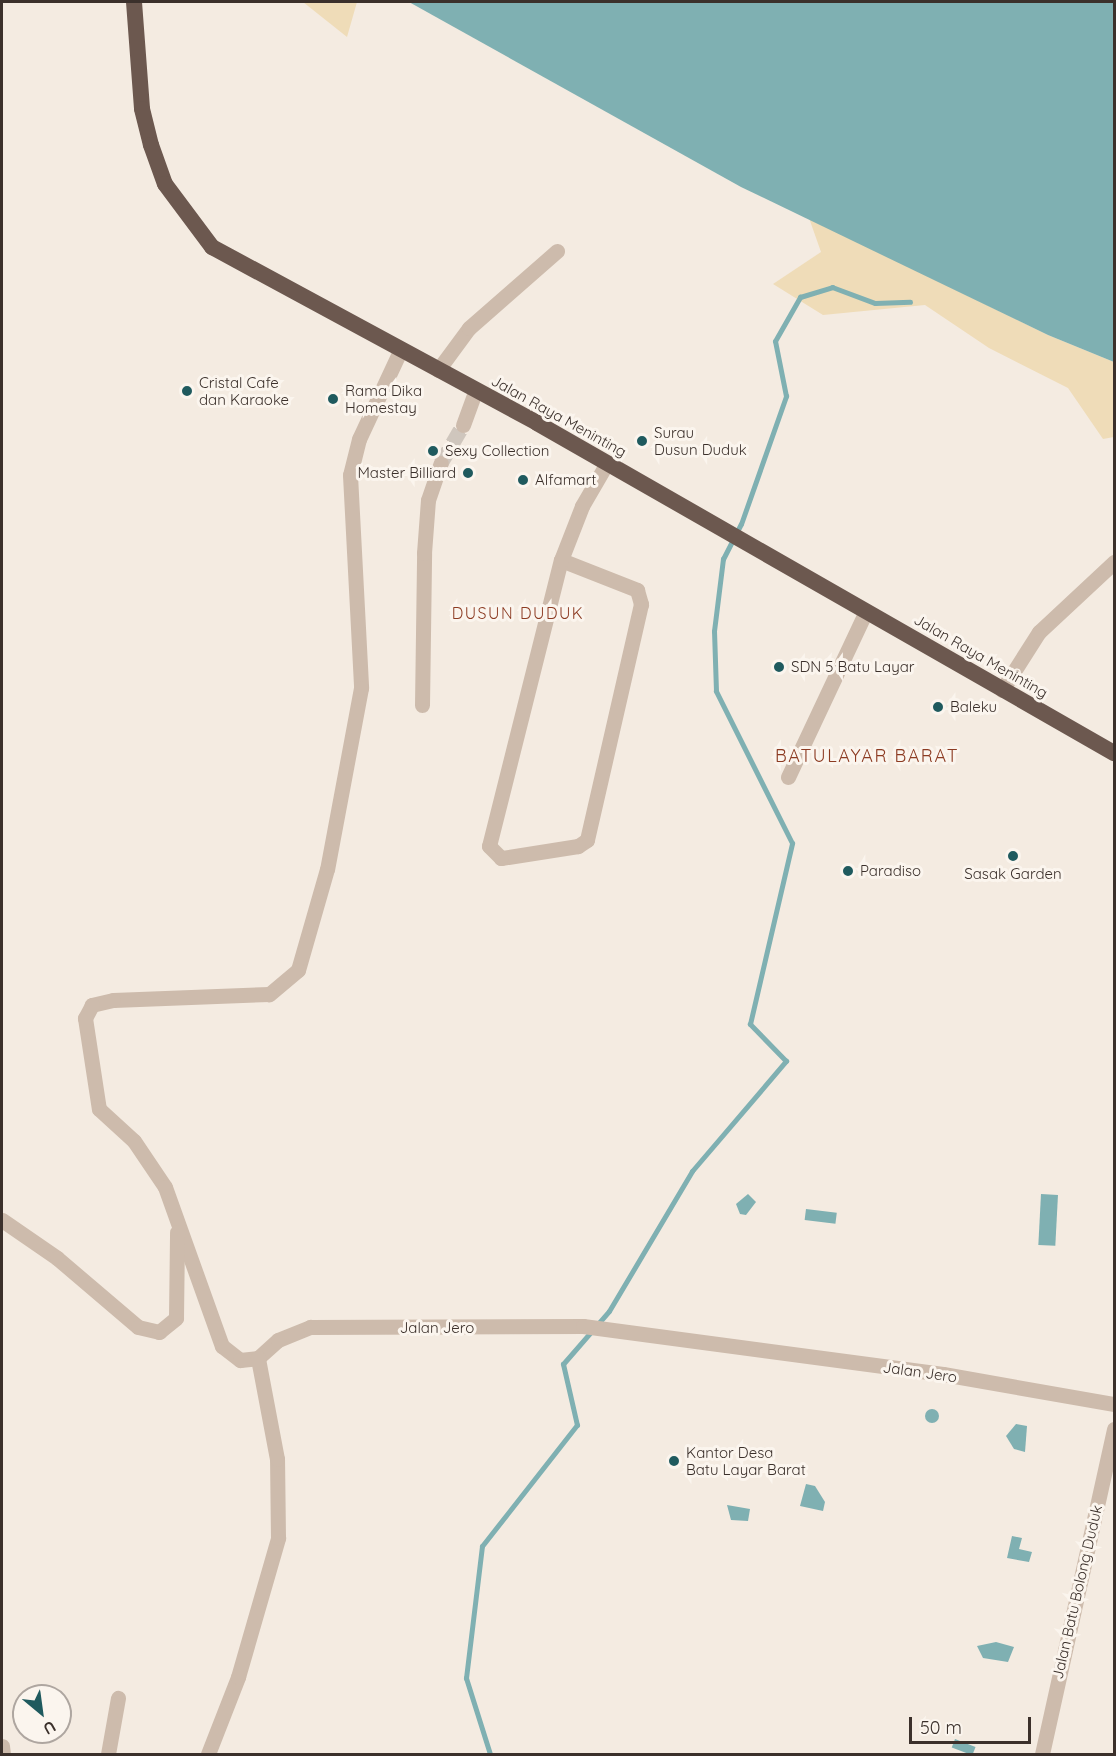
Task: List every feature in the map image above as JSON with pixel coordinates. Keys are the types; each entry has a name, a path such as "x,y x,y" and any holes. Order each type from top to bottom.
{"highway":[{"name":"Jalan Raya Meninting","path":"134,2 142,109 165,184 186,217 212,247 607,463 1114,753"}],"street":[{"path":"438,370 469,328 557,251"},
{"path":"208,1755 238,1677 278,1538 277,1459 258,1358 240,1360 222,1346 165,1187 134,1141 99,1109 85,1018 92,1005 113,1000 269,994 298,970 327,869 361,688 350,475 359,439 401,349"},
{"path":"464,425 476,390"},
{"path":"422,705 427,521 441,463"},
{"path":"561,560 637,590 640,604 587,840 578,846 501,858 489,846 561,560 582,506 607,463"},
{"path":"1002,690 1046,625 1114,562"},
{"path":"788,777 866,611"},
{"path":"2,1220 57,1258 138,1327 159,1332 176,1318 176,1218"},
{"name":"Jalan Jero","path":"258,1358 285,1335 310,1327 583,1326 943,1374 1114,1404"},
{"name":"Jalan Batu Bolong Duduk","path":"1042,1755 1114,1429"},
{"path":"108,1755 118,1698"},
{"path":"2,1746 3,1755"}],"sand":[{"path":"303,2 357,2 347,37"},
{"path":"809,218 1048,335 1114,362 1114,437 1103,439 1068,388 989,348 925,305 823,315 773,284 821,252"}],"water":[{"path":"409,2 1114,2 1114,362 1048,335 741,187"},
{"path":"748,1194 756,1202 746,1215 740,1214 736,1204"},
{"path":"1041,1194 1058,1195 1055,1246 1038,1245"},
{"path":"806,1209 837,1213 835,1224 805,1220"},
{"path":"929,1409 935,1409 939,1416 935,1423 929,1423 925,1419 925,1413"},
{"path":"1016,1424 1027,1426 1025,1452 1014,1449 1006,1436"},
{"path":"806,1484 815,1486 825,1502 823,1511 800,1506"},
{"path":"727,1505 750,1509 748,1521 731,1520"},
{"path":"1012,1536 1022,1538 1019,1549 1032,1552 1029,1562 1007,1558"},
{"path":"996,1642 1014,1647 1008,1662 983,1658 977,1646"},
{"path":"955,1739 976,1747 973,1754 952,1747"}],"waterway":[{"path":"490,1754 466,1678 482,1546 577,1425 563,1364 609,1311 692,1171 786,1061 750,1024 792,843 716,691 714,631 723,559 741,524 786,396 775,341 800,297 832,287 875,303 910,302"}],"tunnel":[{"path":"441,463 463,425"}],"place":[{"name":"Cristal Cafe dan Karaoke","path":"187,391"},
{"name":"Rama Dika Homestay","path":"333,399"},
{"name":"Surau Dusun Duduk","path":"642,441"},
{"name":"Sexy Collection","path":"433,451"},
{"name":"Master Billiard","path":"468,473"},
{"name":"Alfamart","path":"523,480"},
{"name":"SDN 5 Batu Layar","path":"779,667"},
{"name":"Baleku","path":"938,707"},
{"name":"Sasak Garden","path":"1013,856"},
{"name":"Paradiso","path":"848,871"},
{"name":"Kantor Desa Batu Layar Barat","path":"674,1461"}],"district":[{"name":"DUSUN DUDUK","path":"518,613"},
{"name":"BATULAYAR BARAT","path":"867,756"}]}
